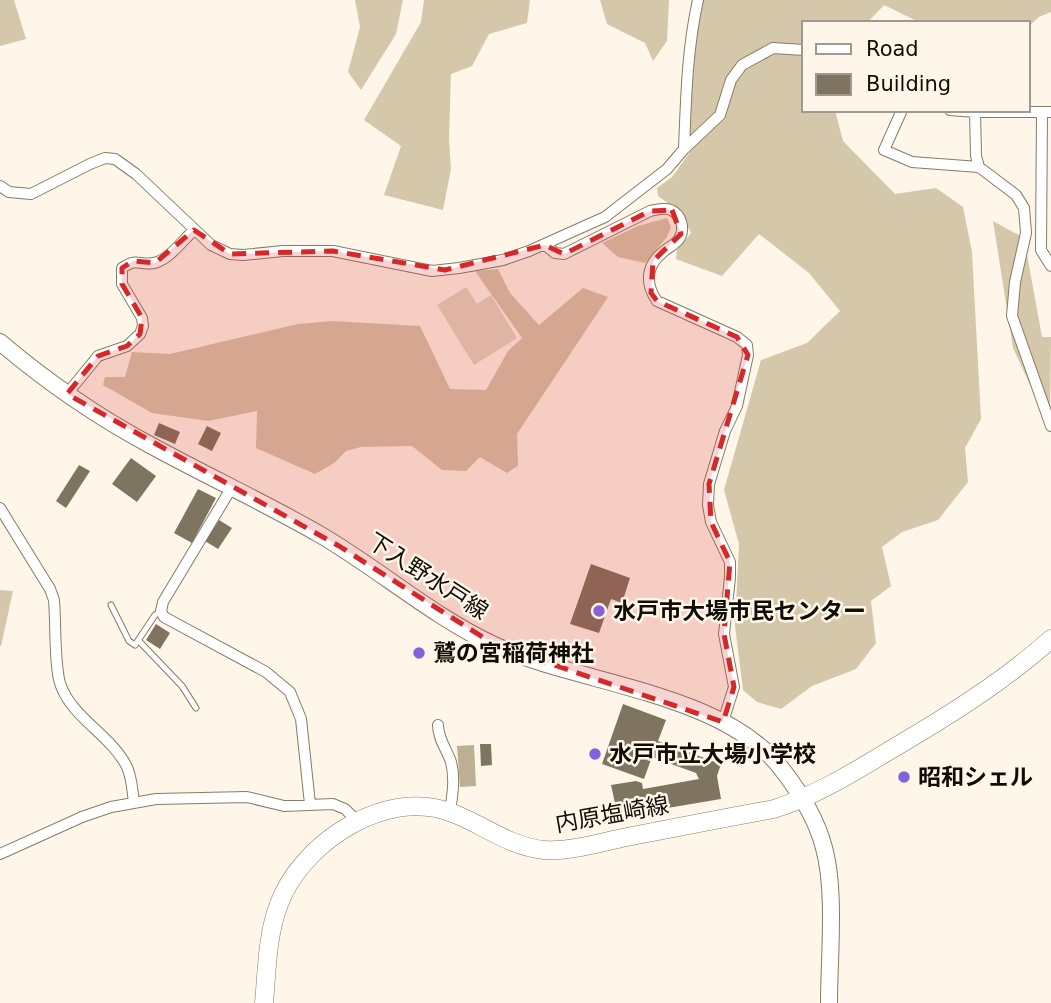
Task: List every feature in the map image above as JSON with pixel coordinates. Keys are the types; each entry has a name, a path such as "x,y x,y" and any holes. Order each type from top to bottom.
{"main road":[{"name":"下入野水戸線","path":"0,342 67,394 149,444 339,546 436,612 495,645 685,706 745,734 780,766 820,834 828,866 829,1003"},
{"name":"内原塩崎線","path":"264,1003 270,932 287,886 317,850 358,822 381,812 406,806 429,807 449,813 508,842 545,850 585,845 774,809 802,800 875,759 982,693 1051,639"}],"street":[{"path":"684,149 686,88 698,0"},
{"path":"0,186 9,192 31,194 90,164 105,158 115,159 136,174 211,245 230,254 333,251 432,271 503,260 545,246 605,217 628,201 667,169 720,115 731,80 742,65 773,48 802,50"},
{"path":"901,112 884,150 912,162 979,167 1016,195 1024,208 1026,233 1015,282 1012,316 1051,426"},
{"path":"979,167 976,156 975,112 1047,112 1041,250 1051,266"},
{"path":"545,246 555,253 564,254 650,211 672,210 680,219 681,234 677,241 653,261 649,271 651,293 657,301 737,337 747,345 748,355 737,406 725,431 709,484 708,505 711,522 730,562 724,634 734,687 723,722"},
{"path":"67,394 97,356 127,346 140,334 142,318 122,284 122,268 133,261 156,263 194,229"},
{"path":"232,487 163,602 161,611 164,617 266,672 290,692 301,719 310,804"},
{"path":"0,508 50,589 54,600 61,685 72,704 113,746 126,764 134,802"},
{"path":"438,725 452,764 452,801 449,813"},
{"path":"0,855 82,817 134,802 247,797 284,806 333,804 345,809 358,822"}],"lane":[{"path":"111,606 129,641 135,645 155,615 161,611"},
{"path":"139,641 182,686 197,708"}],"highlighted area":[{"path":"672,210 681,234 653,261 651,293 657,301 737,337 748,355 709,484 711,522 730,562 724,634 734,687 723,722 495,645 339,546 67,394 98,356 127,346 140,334 142,318 122,284 122,268 133,261 155,263 194,230 230,254 333,251 445,270 545,245 564,254 650,211"}],"shaded area":[{"path":"0,0 14,0 26,39 0,46"},
{"path":"355,0 403,0 396,34 361,90 348,72 360,27"},
{"path":"424,0 530,0 527,23 489,34 472,66 451,74 451,169 443,210 384,195 401,146 364,120 421,22"},
{"path":"600,0 669,0 667,41 653,61 645,43 607,24"},
{"path":"703,0 1051,0 1051,12 1039,17 1030,25 1030,21 917,21 884,5 869,21 802,21 802,112 836,112 843,141 895,194 936,188 963,207 972,252 981,419 965,448 968,482 938,520 902,532 882,547 891,586 871,601 876,643 856,669 812,686 781,709 757,702 743,690 735,626 739,544 724,490 761,360 807,343 840,311 809,273 759,234 722,276 676,259 677,250 691,233 678,212 658,196 657,188 672,177 690,152 691,90"},
{"path":"667,218 671,227 667,237 645,263 618,257 602,243 638,226"},
{"path":"993,221 1024,238 1042,337 1051,337 1050,428 1013,348"},
{"path":"498,269 510,293 539,325 583,288 608,297 517,434 518,466 507,473 480,457 466,471 442,470 412,446 361,447 346,451 334,463 315,474 256,448 257,411 208,421 152,413 103,385 105,377 125,377 132,352 170,354 298,324 333,321 420,326 450,389 486,390 508,351 522,338 475,271"},
{"path":"466,287 477,304 491,295 517,338 474,365 437,305"},
{"path":"0,590 13,591 1,646 0,646"},
{"path":"474,745 476,786 460,787 457,746"}],"building":[{"path":"159,423 180,432 175,444 154,435"},
{"path":"207,426 221,433 212,451 198,444"},
{"path":"131,458 156,476 137,502 112,484"},
{"path":"79,465 90,471 66,508 56,501"},
{"path":"198,489 216,498 192,543 174,533"},
{"path":"219,520 232,528 218,549 205,541"},
{"path":"591,564 630,578 622,603 611,599 599,633 570,624"},
{"path":"156,624 170,633 160,649 146,640"},
{"path":"623,704 666,720 658,741 721,764 717,776 721,799 620,816 619,803 615,803 611,785 636,781 642,783 643,789 699,779 696,773 652,757 644,779 602,764"},
{"path":"480,744 491,744 492,765 481,766"}],"place":[{"name":"水戸市大場市民センター","path":"599,611"},
{"name":"鷲の宮稲荷神社","path":"419,653"},
{"name":"水戸市立大場小学校","path":"595,754"},
{"name":"昭和シェル","path":"904,777"}]}
